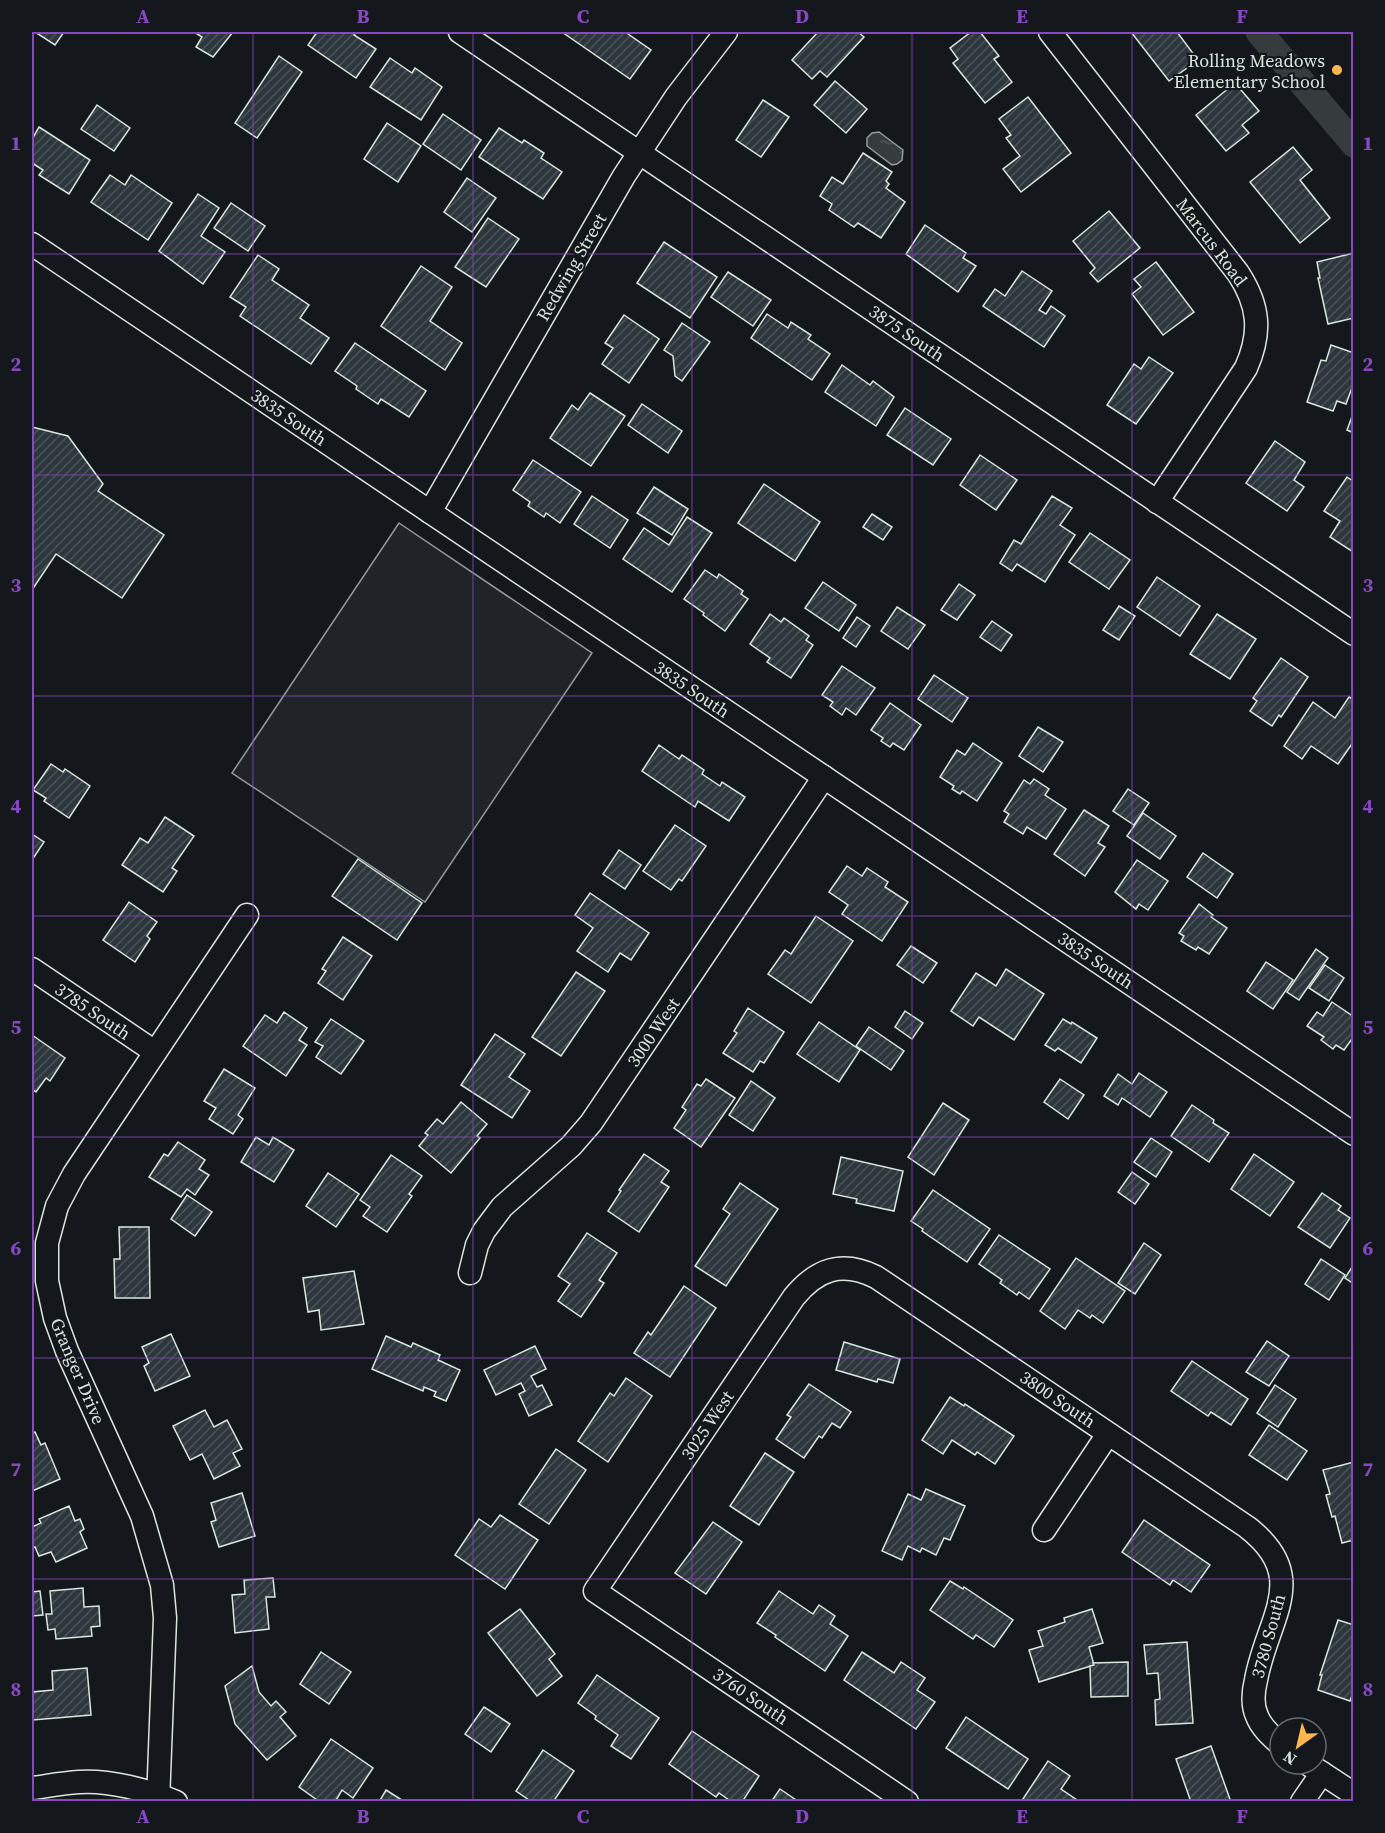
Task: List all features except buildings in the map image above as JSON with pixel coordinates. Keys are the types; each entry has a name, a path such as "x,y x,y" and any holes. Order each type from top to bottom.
{"street":[{"name":"3875 South","path":"460,32 1353,634"},
{"name":"Redwing Street","path":"430,512 639,153 676,97 726,32"},
{"name":"Marcus Road","path":"1050,32 1238,273 1253,299 1256,314 1255,343 1246,368 1157,502"},
{"name":"3835 South","path":"32,244 1353,1134"},
{"name":"3000 West","path":"470,1273 477,1245 492,1219 502,1207 571,1146 591,1123 824,777"},
{"name":"Granger Drive","path":"164,1799 165,1618 162,1585 142,1516 67,1351 55,1318 47,1281 47,1243 57,1206 74,1174 247,915"},
{"name":"3785 South","path":"32,969 155,1052"},
{"name":"3800 South","path":"828,1270 854,1269 876,1277 1247,1527 1267,1544 1275,1556"},
{"name":"3025 West","path":"595,1591 794,1297 815,1277 828,1270"},
{"path":"1044,1530 1108,1434"},
{"name":"3780 South","path":"1268,1732 1256,1716 1253,1700 1258,1666 1282,1592 1280,1567 1275,1556"},
{"name":"3760 South","path":"595,1591 907,1802"},
{"path":"1302,1802 1312,1776"},
{"path":"1327,1776 1353,1794"},
{"path":"32,1788 80,1782 119,1785 164,1799"}],"shaded area":[{"path":"399,523 592,653 425,902 232,773"}],"water":[{"path":"879,132 903,150 902,160 897,164 892,165 867,146 867,138 872,133"}],"waterway":[{"path":"1259,32 1354,144"}],"place":[{"name":"Rolling Meadows Elementary School","path":"1337,70"}]}
